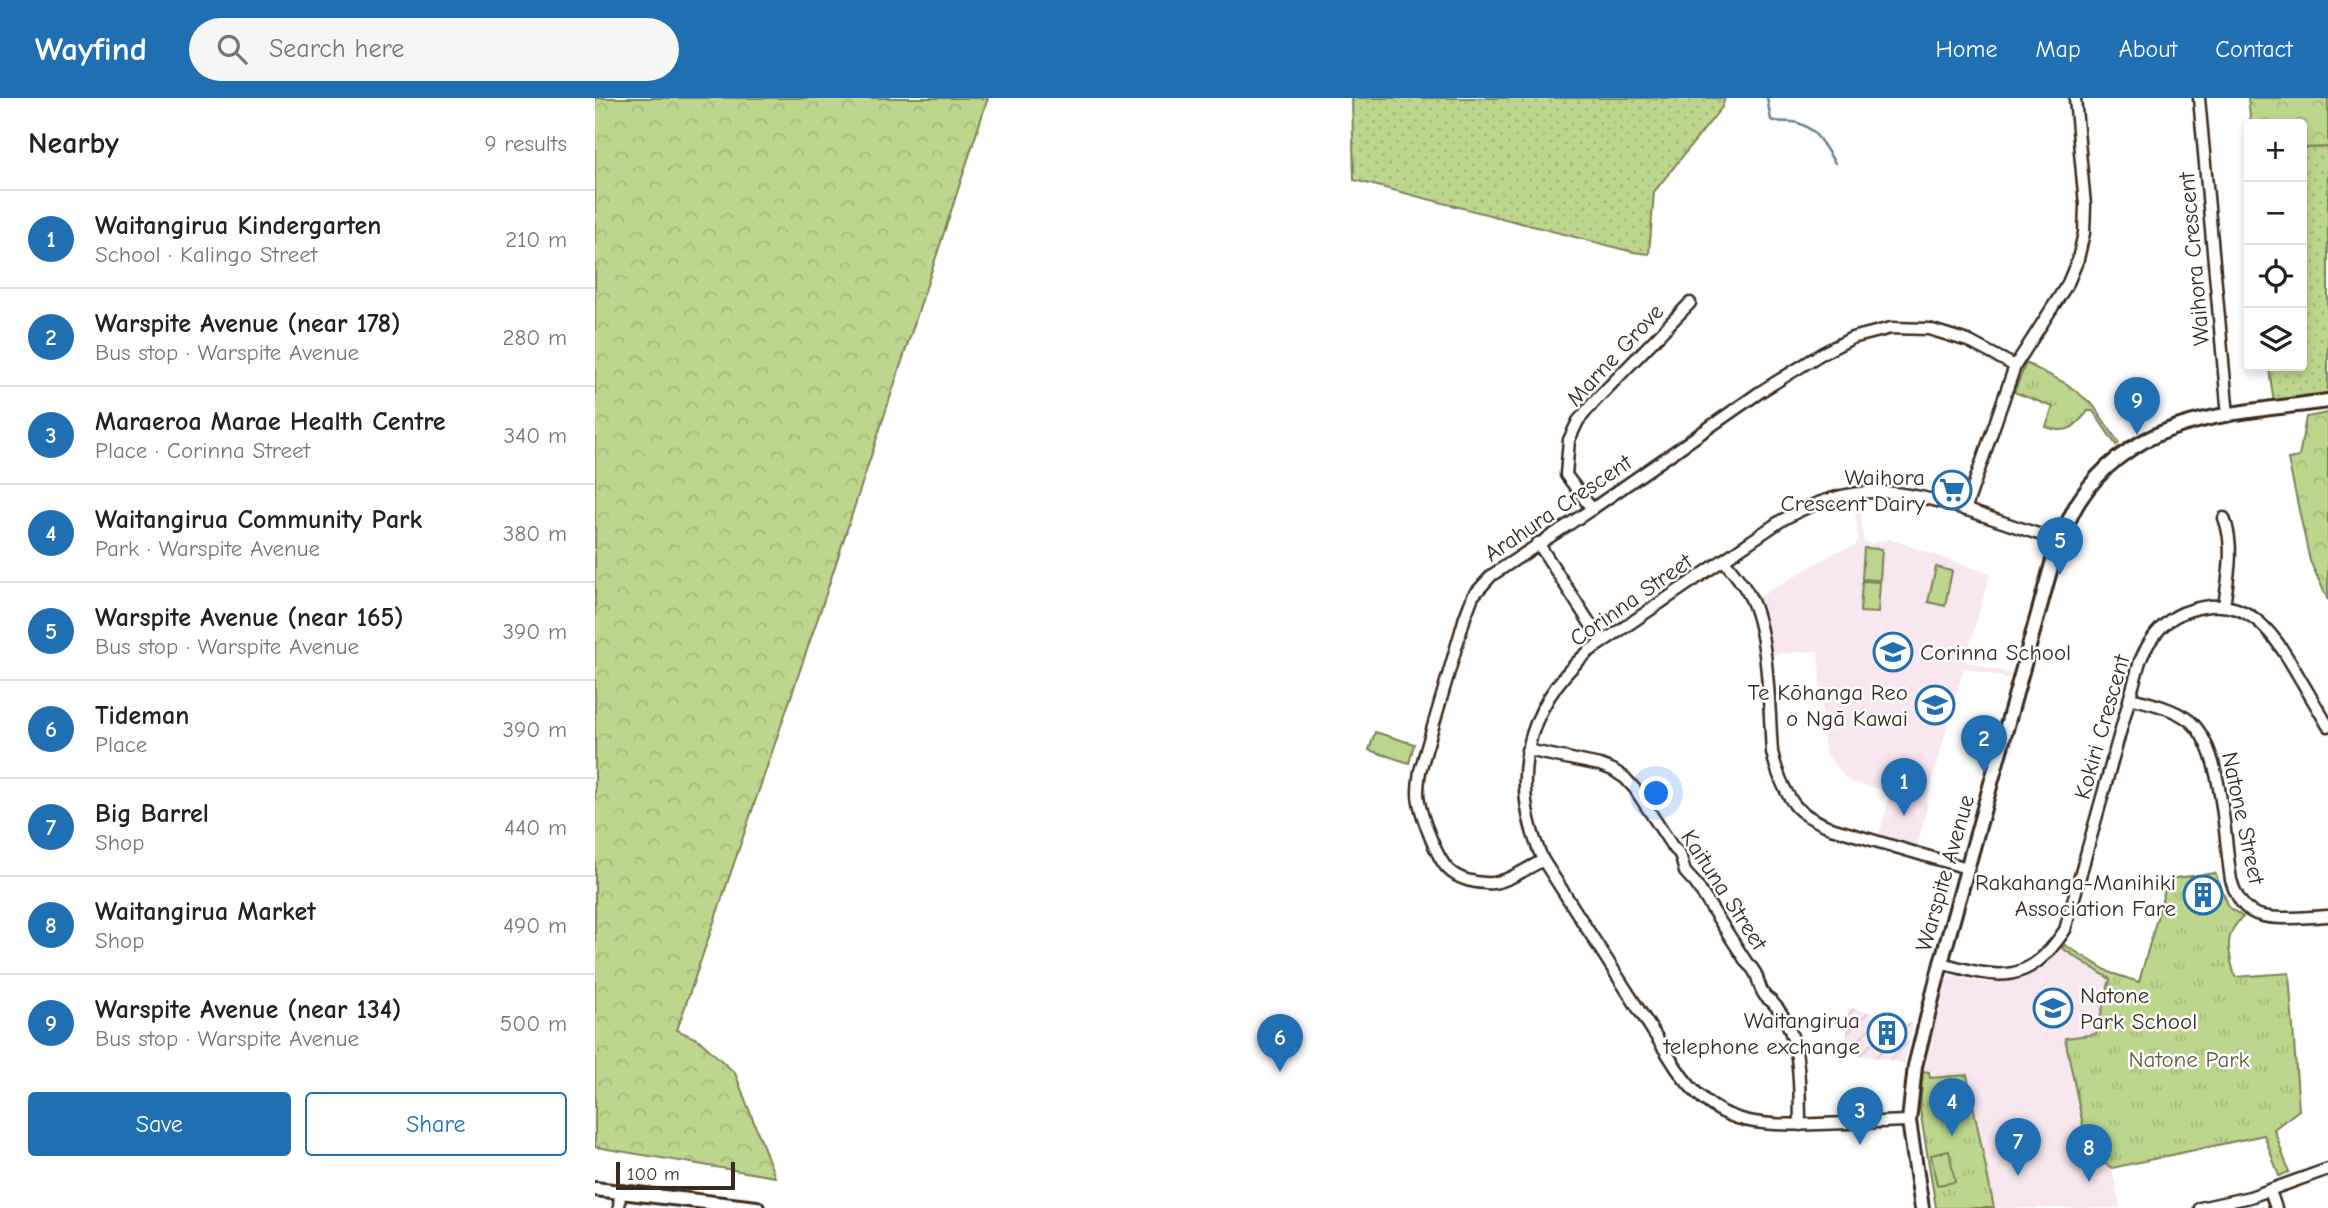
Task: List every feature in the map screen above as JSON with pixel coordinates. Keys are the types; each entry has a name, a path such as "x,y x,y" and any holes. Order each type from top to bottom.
{"main road":[{"name":"Warspite Avenue","path":"1922,1208 1909,1121 1915,1066 1941,963 2060,541 2068,521 2086,491 2101,473 2124,453 2165,430 2228,415 2328,401"},
{"path":"595,1189 757,1208"}],"street":[{"path":"1965,510 2015,366 2068,283 2081,246 2085,205 2075,98"},
{"name":"Waihora Crescent","path":"2199,98 2228,415"},
{"name":"Marne Grove","path":"1592,509 1566,475 1569,440 1578,421 1690,303"},
{"name":"Arahura Crescent","path":"1543,860 1497,883 1481,883 1462,878 1448,869 1438,852 1417,794 1420,771 1465,617 1473,596 1492,575 1538,542 1592,509 1760,391 1852,338 1891,328 1929,329 1968,341 2015,366"},
{"name":"Corinna Street","path":"1909,1121 1765,1125 1738,1119 1715,1109 1694,1092 1543,860 1530,827 1525,800 1527,750 1534,727 1550,693 1575,663 1602,642 1800,510 1856,492 1906,493 2060,541"},
{"path":"2224,518 2230,547 2224,606"},
{"path":"1538,542 1602,642"},
{"path":"1724,560 1749,595 1759,617 1772,752 1794,804 1814,820 1831,828 1968,868"},
{"name":"Kokiri Crescent","path":"1941,963 1982,974 1999,975 2024,970 2051,952 2065,930 2146,646 2163,625 2184,611 2204,606 2224,606 2244,612 2263,625 2273,634 2328,726"},
{"name":"Natone Street","path":"2130,698 2179,714 2195,727 2207,743 2216,772 2231,880 2235,892 2244,904 2252,912 2287,919 2328,916"},
{"name":"Kaituna Street","path":"1527,750 1600,765 1625,778 1635,789 1680,854 1685,872 1696,884 1747,963 1754,969 1766,998 1773,1003 1789,1029 1797,1051 1800,1125"},
{"path":"2200,1208 2270,1191 2328,1169"},
{"path":"2270,1191 2276,1208"},
{"path":"619,1208 620,1192"}],"shaded area":[{"name":"Corinna School","path":"1860,501 1863,540 1870,544 1889,539 1990,574 1965,661 2011,674 2009,679 1964,667 1926,802 1928,803 1917,847 1879,836 1891,792 1848,781 1825,752 1818,651 1771,654 1767,618 1759,597 1836,552 1855,546 1859,540 1854,502"},
{"path":"2062,948 2110,979 2096,1034 2065,1038 2089,1153 2112,1168 2120,1208 1994,1208 1967,1075 1930,1078 1928,1072 1920,1071 1923,1057 1944,982 1954,976 1986,983 2018,980 2045,966"},
{"path":"1848,1007 1913,1024 1904,1063 1846,1052"}],"green space":[{"path":"595,98 988,98 823,603 677,1030 699,1040 735,1073 775,1177 595,1147"},
{"path":"1352,98 1725,98 1722,107 1654,192 1649,254 1354,180"},
{"path":"2248,98 2328,98 2328,147 2307,148 2307,119 2250,119"},
{"path":"2328,147 2328,393 2274,403 2269,371 2307,371 2307,148"},
{"path":"2026,363 2067,384 2093,405 2119,443 2116,445 2093,411 2088,411 2066,430 2046,427 2053,407 2014,392"},
{"path":"2328,413 2328,600 2310,561 2288,459 2299,457 2306,417"},
{"path":"1864,548 1882,549 1880,580 1862,579"},
{"path":"1936,567 1952,571 1945,606 1928,602"},
{"path":"1862,581 1880,582 1878,613 1860,612"},
{"path":"1375,732 1414,744 1409,763 1369,750"},
{"name":"Natone Park","path":"2215,873 2229,907 2243,917 2232,931 2229,945 2235,977 2289,973 2299,1110 2274,1129 2289,1172 2279,1176 2264,1135 2112,1168 2089,1154 2065,1038 2096,1034 2110,979 2062,948 2065,945 2111,973 2139,982 2168,879"},
{"path":"1923,1071 1929,1072 1930,1078 1967,1075 1994,1208 1936,1208 1920,1110"},
{"path":"1949,1151 1955,1182 1937,1185 1931,1155"}],"waterway":[{"path":"1767,98 1771,120 1793,122 1807,127 1835,163"}],"place":[{"name":"Warspite Avenue (near 134)","path":"2137,435"},
{"name":"Waihora Crescent Dairy","path":"1952,490"},
{"name":"Warspite Avenue (near 165)","path":"2060,575"},
{"name":"Corinna School","path":"1893,652"},
{"name":"Te Kōhanga Reo o Ngā Kawai","path":"1935,705"},
{"name":"Warspite Avenue (near 178)","path":"1984,773"},
{"name":"Waitangirua Kindergarten","path":"1904,816"},
{"name":"Rakahanga-Manihiki Association Fare","path":"2203,895"},
{"name":"Natone Park School","path":"2053,1008"},
{"name":"Waitangirua telephone exchange","path":"1887,1033"},
{"name":"Tideman","path":"1280,1072"},
{"name":"Waitangirua Community Park","path":"1952,1136"},
{"name":"Maraeroa Marae Health Centre","path":"1860,1145"},
{"name":"Big Barrel","path":"2018,1176"},
{"name":"Waitangirua Market","path":"2089,1182"}]}
